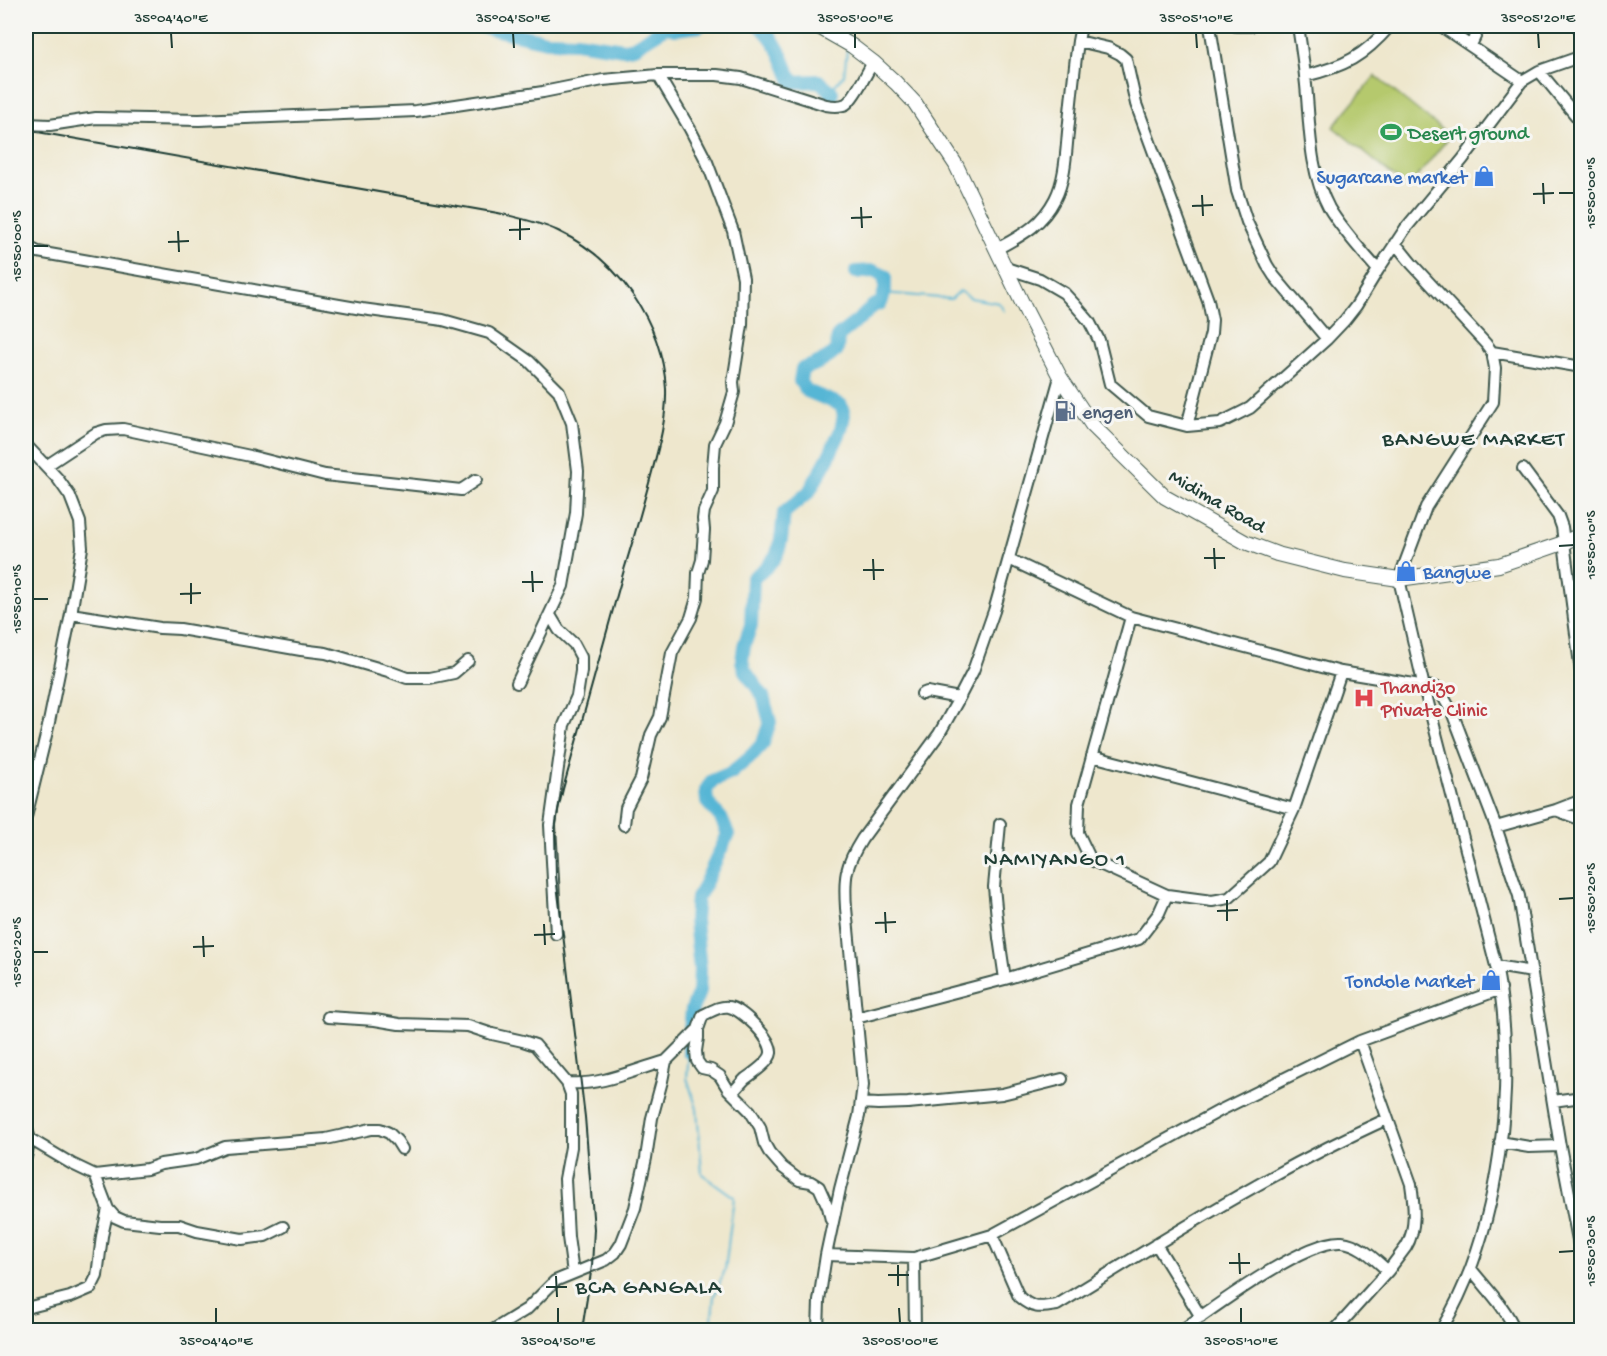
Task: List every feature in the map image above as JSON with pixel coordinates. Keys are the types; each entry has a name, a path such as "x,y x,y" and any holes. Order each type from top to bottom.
{"main road":[{"name":"Midima Road","path":"817,26 852,46 873,62 915,103 959,171 1060,377 1092,425 1165,498 1245,542 1277,554 1345,571 1399,579 1499,565 1563,543 1581,534"}],"street":[{"path":"997,249 1026,234 1046,212 1060,186 1081,26"},
{"path":"1210,26 1237,191 1247,222 1274,276 1327,339"},
{"path":"1236,26 1251,26"},
{"path":"1298,26 1311,142 1315,167 1323,192 1337,219 1377,270"},
{"path":"1305,76 1345,64 1359,56 1373,46 1390,26"},
{"path":"1441,26 1522,81"},
{"path":"1471,45 1480,26"},
{"path":"1006,268 1040,279 1064,293 1089,321 1098,340 1110,384 1148,416 1187,426 1220,423 1250,408 1327,339 1356,306 1395,243 1522,81 1539,71 1570,58 1581,56 1580,26"},
{"path":"1078,41 1108,48 1126,59 1136,104 1208,300 1212,320 1211,333 1187,426"},
{"path":"26,124 50,125 96,118 199,120 416,111 543,92 603,80 658,75 717,75 741,78 826,105 837,106 845,104 851,98 873,62"},
{"path":"1539,71 1581,123"},
{"path":"624,825 626,808 641,779 651,735 660,717 672,652 691,618 697,598 698,573 702,560 704,511 713,490 715,444 725,423 734,392 733,382 742,325 743,278 734,231 707,162 658,75"},
{"path":"1395,243 1492,352 1495,368 1493,402 1426,507 1399,579 1424,687 1496,966 1501,989 1505,1053 1503,1120 1498,1162 1488,1211 1471,1269 1441,1330"},
{"path":"26,246 38,252 350,307 443,320 489,333 529,361 559,391 572,423 578,471 576,513 563,586 517,683"},
{"path":"1492,352 1581,367"},
{"path":"818,1330 819,1301 826,1255 859,1116 863,1077 846,908 848,865 862,839 939,734 973,671 1009,559 1060,377"},
{"path":"46,466 96,433 123,429 250,456 325,475 461,490 476,480"},
{"path":"26,445 58,479 70,496 80,522 82,548 71,614 26,817"},
{"path":"1522,469 1558,516 1562,527 1581,680"},
{"path":"1009,559 1131,617 1341,672 1438,688 1452,712 1496,827 1519,896 1560,1146 1576,1200 1581,1261"},
{"path":"71,614 326,653 407,678 430,678 454,673 468,661"},
{"path":"550,615 559,630 574,644 581,657 577,696 564,725 550,825 556,934"},
{"path":"1131,617 1079,804 1078,833 1091,860 1167,895 1212,901 1229,898 1269,862 1294,809 1341,672"},
{"path":"922,694 927,692 959,698"},
{"path":"1092,756 1294,809"},
{"path":"1496,827 1556,810 1581,800"},
{"path":"1556,810 1581,820"},
{"path":"1000,824 994,887 1005,979"},
{"path":"856,1018 1005,979 1139,939 1159,913 1167,895"},
{"path":"1496,966 1532,972"},
{"path":"826,1255 914,1258 992,1235 1221,1110 1360,1041 1501,989"},
{"path":"732,1093 768,1060 771,1054 766,1038 753,1023 727,1006 703,1016 698,1029 697,1061 702,1068 711,1070 720,1076 728,1089 756,1119 769,1152 782,1167 799,1180 811,1182 819,1188 828,1207 832,1223"},
{"path":"328,1017 399,1024 468,1026 535,1046 567,1083 571,1094 571,1147 565,1179 568,1237 573,1273"},
{"path":"567,1083 597,1082 666,1061 698,1029"},
{"path":"1335,1330 1388,1271 1407,1245 1413,1227 1414,1204 1411,1185 1360,1041"},
{"path":"493,1330 527,1308 555,1281 606,1260 621,1244 635,1208 666,1061"},
{"path":"861,1103 878,1104 1002,1094 1062,1079"},
{"path":"1553,1101 1581,1097"},
{"path":"992,1235 1019,1297 1027,1304 1037,1307 1057,1305 1261,1182 1344,1138 1387,1119"},
{"path":"26,1126 30,1139 26,1157"},
{"path":"30,1139 95,1175 147,1169 161,1164 196,1159 230,1146 326,1139 371,1129 380,1129 389,1133 402,1149"},
{"path":"1500,1142 1520,1146 1560,1146"},
{"path":"95,1175 108,1209 115,1217 124,1221 178,1225 197,1231 242,1239 265,1236 283,1227"},
{"path":"26,1308 70,1297 91,1288 97,1276 108,1209"},
{"path":"1182,1330 1248,1285 1293,1258 1328,1243 1352,1244 1364,1250 1388,1271"},
{"path":"1156,1244 1201,1317"},
{"path":"914,1258 915,1330"},
{"path":"1471,1269 1504,1310 1515,1330"}],"green space":[{"name":"Desert ground","path":"1375,76 1450,136 1408,188 1333,127"}],"waterway":[{"path":"479,26 546,41 576,42 624,49 634,47 666,27 675,29 700,26"},
{"path":"760,26 775,44 792,82 819,81 832,92 831,102"},
{"path":"847,35 853,26"},
{"path":"832,92 844,75 847,50"},
{"path":"690,1032 692,1009 699,992 700,969 695,920 697,898 728,834 721,818 707,802 706,790 712,781 731,773 753,754 763,743 770,722 763,696 745,671 742,661 751,625 753,578 775,557 780,543 784,513 809,492 841,430 844,415 841,405 807,391 800,381 802,369 821,362 833,354 837,350 838,336 873,306 881,303 885,290 885,276 874,271 856,272"},
{"path":"884,293 951,299 960,291 971,298 999,303 1004,311"},
{"path":"689,1052 690,1039"},
{"path":"689,1052 687,1078 697,1109 702,1174 734,1197 725,1270 714,1296 711,1330"}],"railway":[{"path":"26,130 498,213 536,223 558,231 580,243 600,258 618,276 646,317 663,364 666,389 663,425 649,483 563,789 555,830 556,876 585,1117 594,1229 592,1266 582,1330"}],"place":[{"name":"Desert ground","path":"1391,132"},
{"name":"Sugarcane market","path":"1484,176"},
{"name":"engen","path":"1065,411"},
{"name":"Bangwe","path":"1406,571"},
{"name":"Thandizo Private Clinic","path":"1364,698"},
{"name":"Tondole Market","path":"1491,980"}],"district":[{"name":"BANGWE MARKET","path":"1474,437"},
{"name":"NAMIYANGO 1","path":"1055,857"},
{"name":"BCA GANGALA","path":"649,1285"}]}
